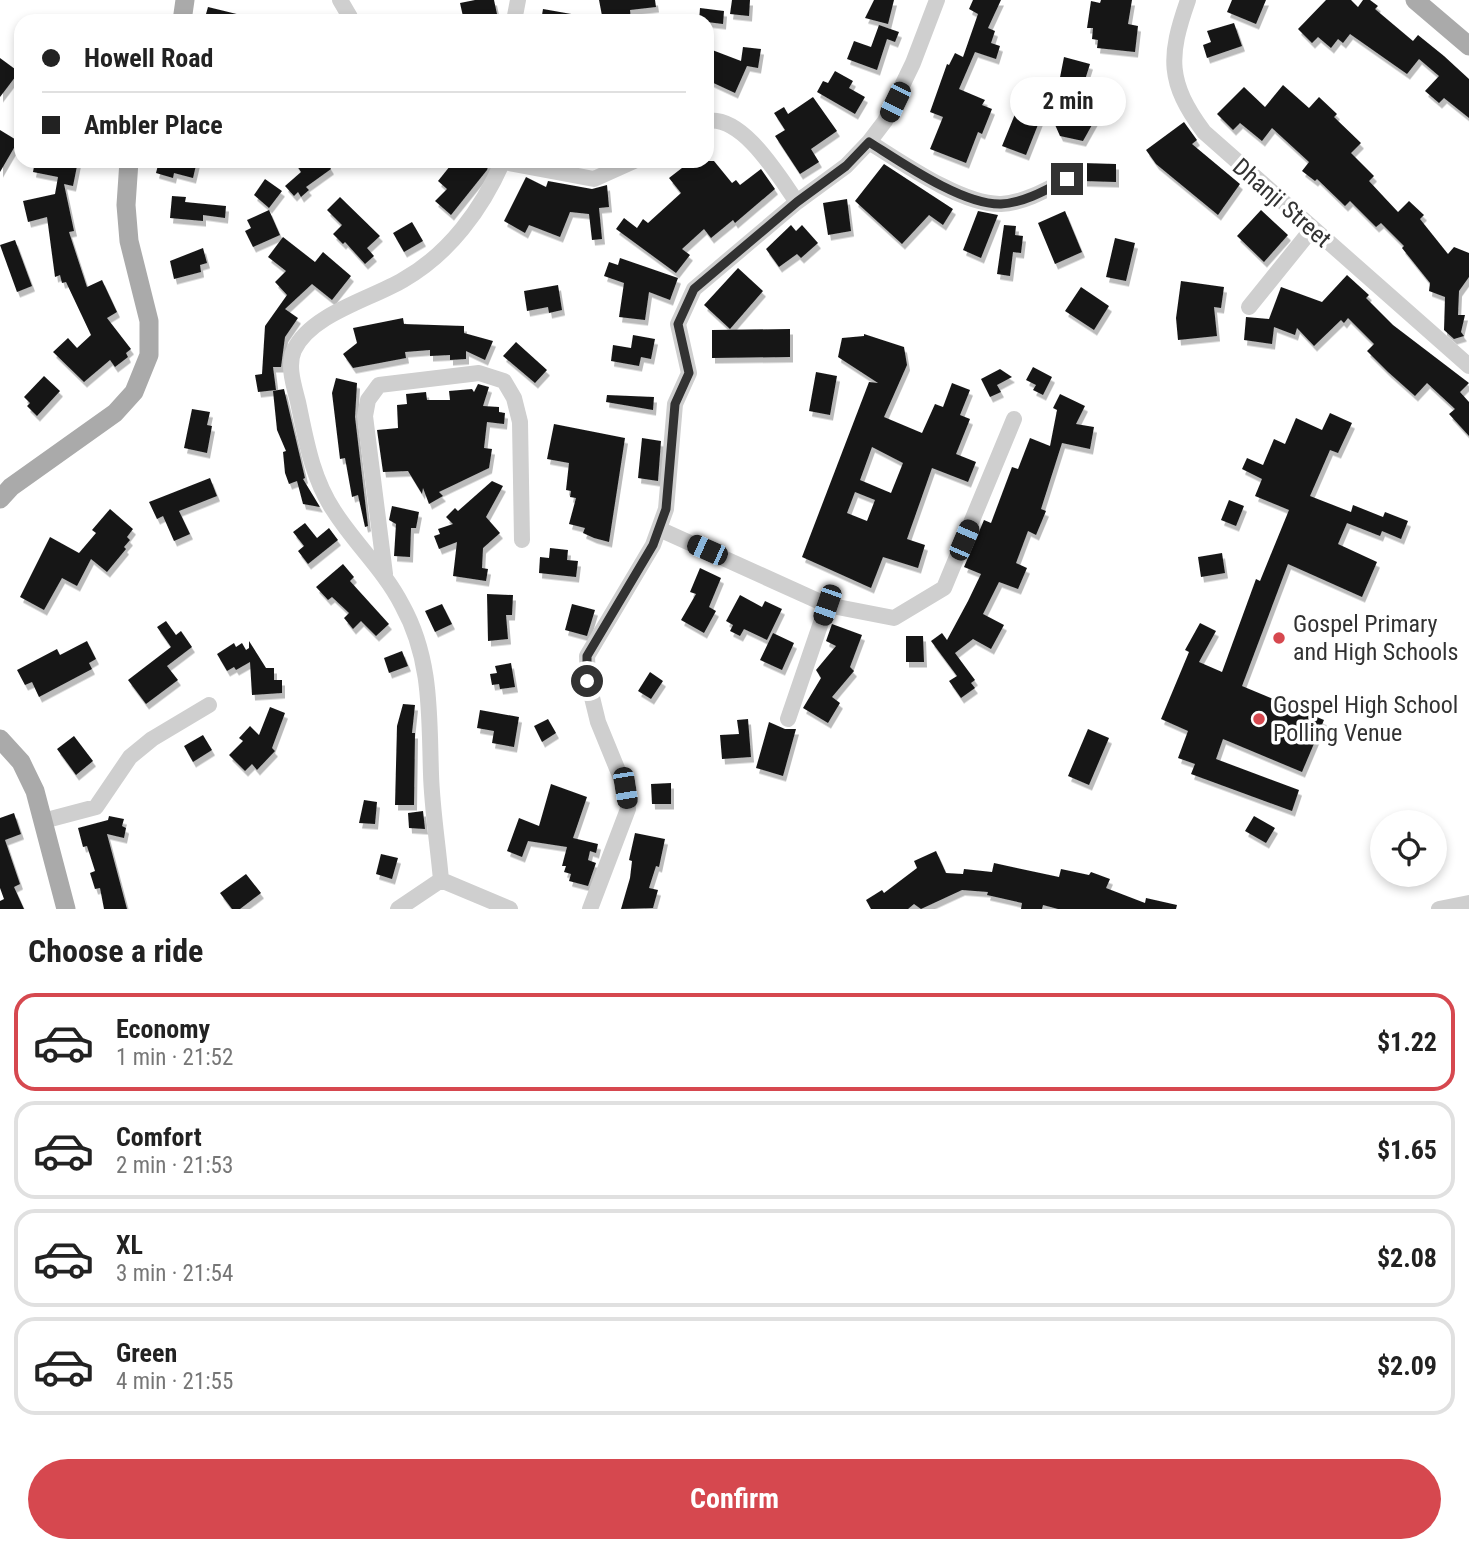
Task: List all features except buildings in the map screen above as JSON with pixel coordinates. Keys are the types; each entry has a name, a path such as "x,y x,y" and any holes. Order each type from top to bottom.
{"main road":[{"path":"1415,0 1469,46"},
{"path":"0,499 11,487 115,413 134,392 149,355 149,321 129,242 126,194 128,168"},
{"path":"0,739 21,762 35,791 66,909"}],"street":[{"path":"590,909 628,809 625,788 587,681 587,656 653,545 666,509 675,404 689,373 678,324 694,289 797,202 846,166 869,142 891,109 937,0"},
{"name":"Dhanji Street","path":"1188,0 1176,34 1172,64 1176,89 1187,110 1219,148 1469,366"},
{"path":"714,120 741,132 757,147 797,202"},
{"path":"869,142 959,194 1001,204 1038,194 1067,179"},
{"path":"441,880 431,774 429,681 412,628 384,575 334,512 321,488 311,463 291,370 293,352 303,335 361,298 402,281 436,258 467,224 499,168"},
{"path":"538,168 594,179 618,168"},
{"path":"1249,307 1312,229"},
{"path":"384,575 365,416 368,400 379,385 479,373 504,382 514,398 520,422 522,540"},
{"path":"659,529 827,605 894,618 944,588 1014,419"},
{"path":"788,719 827,605"},
{"path":"43,821 96,807 130,757 152,739 209,705"},
{"path":"398,909 441,880"},
{"path":"441,880 510,909"},
{"path":"1439,909 1469,903"}],"place":[{"name":"Gospel Primary and High Schools","path":"1279,638"},
{"name":"Gospel High School Polling Venue","path":"1259,719"}],"route":[{"path":"587,681 587,656 653,545 666,509 675,404 689,373 678,324 694,289 797,202 846,166 869,142 959,194 1001,204 1038,194 1067,179"}]}
